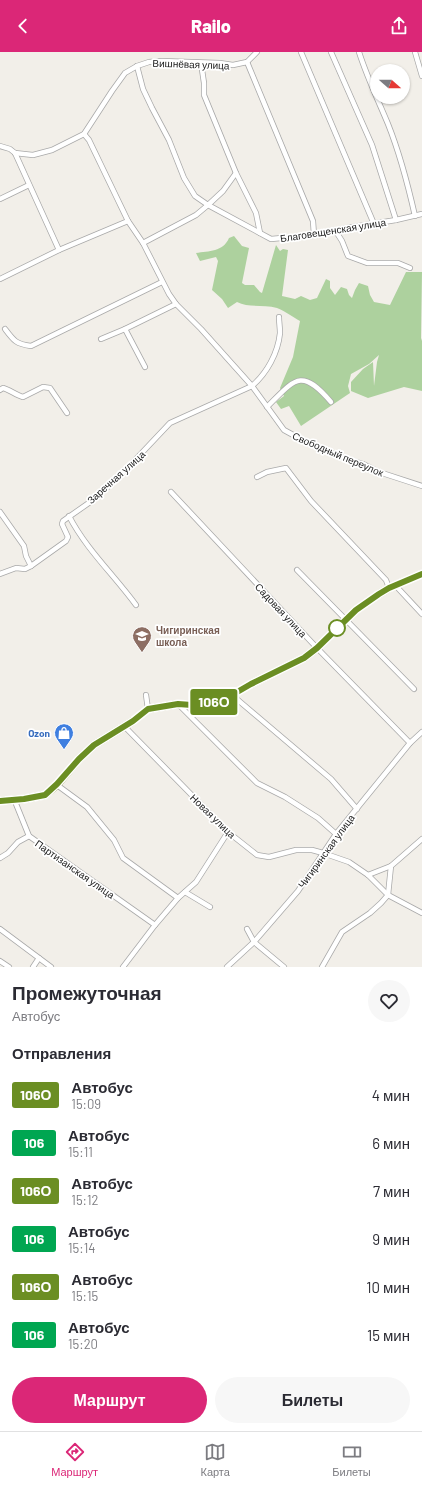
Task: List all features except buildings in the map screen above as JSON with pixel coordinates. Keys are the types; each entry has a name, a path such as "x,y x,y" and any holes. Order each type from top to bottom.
{"street":[{"path":"257,52 247,62 313,221 314,235"},
{"path":"301,52 374,224"},
{"path":"331,52 372,145 396,220"},
{"path":"359,52 365,72 391,132 406,175 415,216"},
{"path":"415,52 422,76"},
{"name":"Вишнёвая улица","path":"84,134 125,73 137,66 149,62 162,61 233,65 247,62"},
{"path":"201,63 204,94 236,173 256,213 260,233"},
{"name":"Благовещенская улица","path":"137,66 143,89 169,140 184,178 195,196 208,205 271,239 314,235 422,214"},
{"path":"15,153 33,154 52,150 84,134 89,140 128,221 143,243 162,282 176,304 201,329 252,386"},
{"path":"0,146 10,149 15,153 59,250"},
{"path":"143,243 196,215 223,191 236,173"},
{"path":"0,199 29,185"},
{"path":"0,279 59,250 128,221"},
{"path":"335,230 342,241 348,256 367,263 398,263 410,268"},
{"path":"5,329 12,339 19,345 31,346 162,282"},
{"path":"101,339 125,330 176,304"},
{"name":"Заречная улица","path":"69,516 93,500 118,478 170,423 252,386 259,380 275,353 280,333 279,317"},
{"path":"125,330 145,367"},
{"path":"268,407 291,383 300,380 310,383 323,391 332,402"},
{"name":"Свободный переулок","path":"252,386 284,430 300,439 344,458 363,464 379,472 422,486"},
{"path":"0,390 3,388 7,389 16,395 23,397 43,387 50,388 67,413"},
{"path":"257,477 267,472 286,468 311,501 386,580 422,614"},
{"name":"Садовая улица","path":"171,492 317,648 410,743"},
{"path":"0,512 24,546 26,556 31,566"},
{"path":"0,574 16,568 25,569 31,566 66,541 68,534 62,524 63,521 69,516 77,531 136,605"},
{"path":"297,570 414,689"},
{"path":"0,802 45,795 94,745 148,709 178,704 192,705 209,703 232,695 304,658 317,648 356,610 392,586 422,574"},
{"path":"146,695 148,709"},
{"path":"232,695 331,779 357,809"},
{"path":"178,704 257,783 285,797 318,818 336,834"},
{"name":"Новая улица","path":"124,726 228,832 258,856 273,857 296,850 312,850 349,862 368,875 388,895 422,913"},
{"name":"Чигиринская улица","path":"227,967 254,942 298,891 336,834 410,743 422,732"},
{"path":"57,784 87,807 114,840 123,858 178,898"},
{"name":"Партизанская улица","path":"14,800 29,836 154,925"},
{"path":"123,967 154,925 178,898 196,882 228,832"},
{"path":"0,858 18,842 29,836"},
{"path":"368,875 391,866 422,839"},
{"path":"322,967 342,932 370,914 388,895 391,866"},
{"path":"185,892 210,906"},
{"path":"0,929 51,967"},
{"path":"247,929 254,942 284,967"},
{"path":"33,967 39,958"},
{"path":"0,961 9,967"}],"green space":[{"path":"234,236 242,246 249,248 242,283 245,285 254,285 262,293 276,245 280,251 283,249 288,250 282,296 295,299 301,296 310,300 317,298 326,279 330,281 330,288 335,295 341,287 347,289 352,298 359,283 368,286 370,295 374,302 390,305 406,272 422,272 422,391 404,387 368,398 351,391 351,382 363,369 373,362 374,386 379,355 369,364 351,374 348,386 350,393 301,426 289,406 281,409 276,402 284,396 280,388 293,357 300,321 277,308 272,307 246,305 237,302 228,308 222,299 212,290 218,261 216,257 200,261 196,253 215,250 223,246 229,238"}],"bus line":[{"name":"106О","path":"0,801 45,795 94,745 133,721 148,709 178,704 192,705 209,703 220,700 304,658 317,648 356,610 389,588 422,574"}],"place":[{"name":"Чигиринская школа","path":"142,653"},
{"name":"Ozon","path":"64,750"}]}
